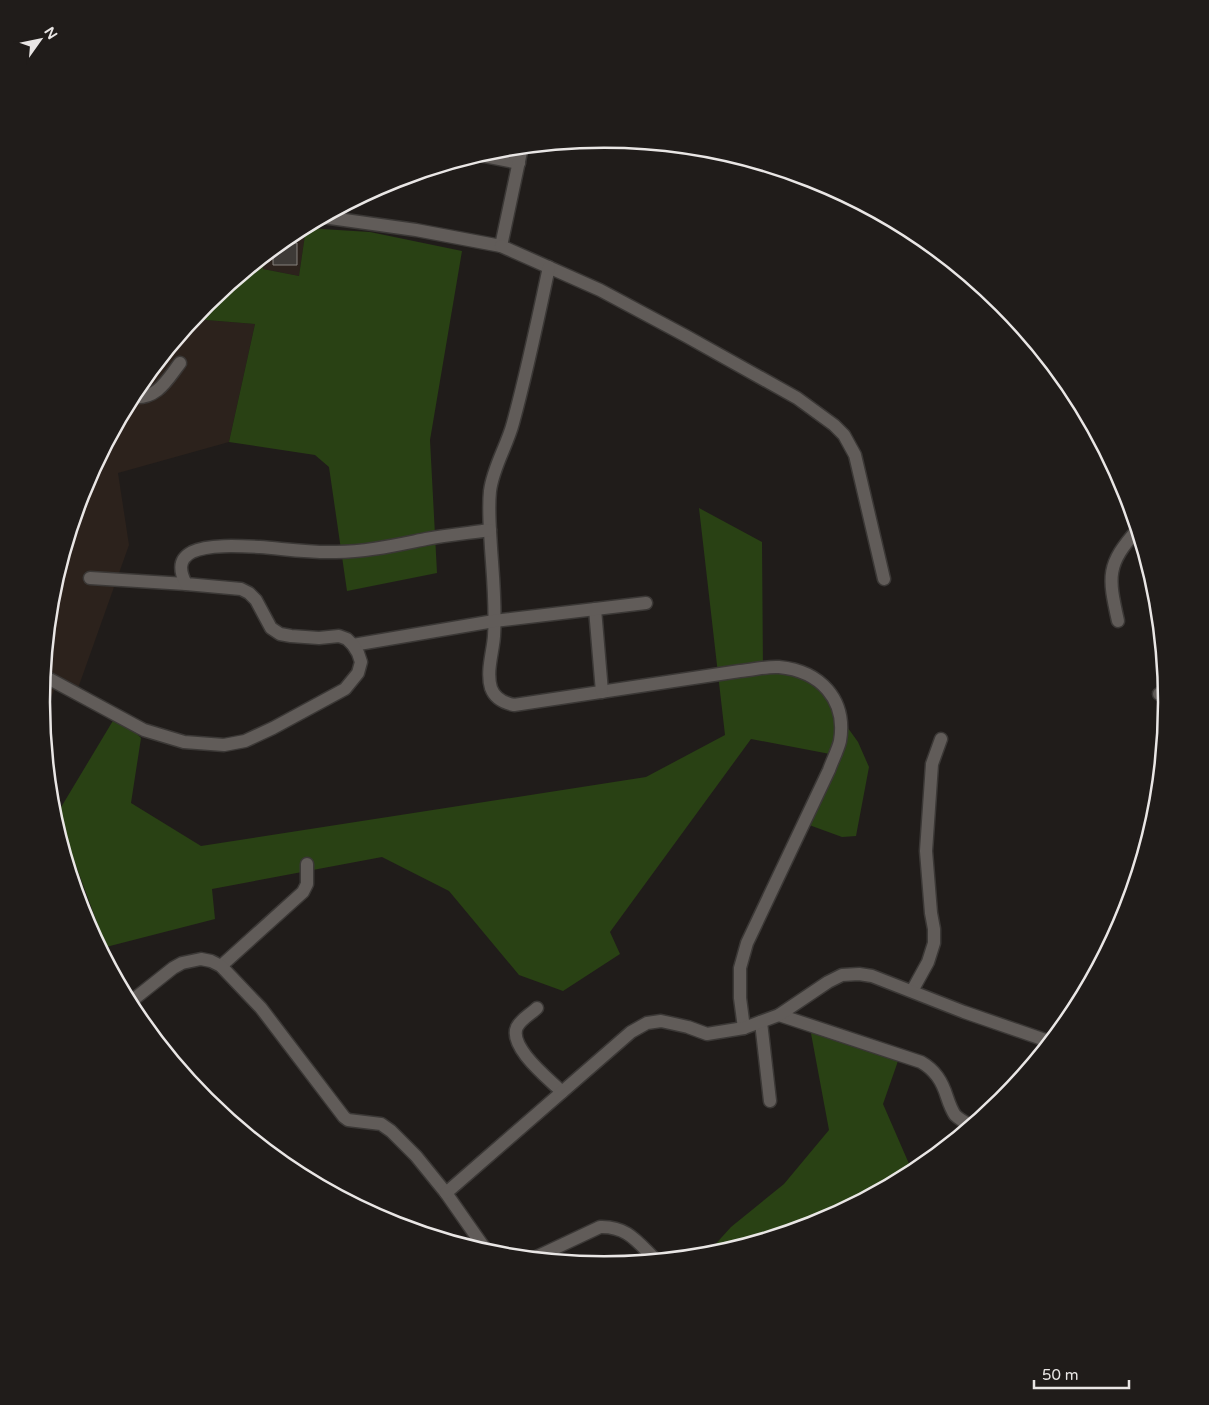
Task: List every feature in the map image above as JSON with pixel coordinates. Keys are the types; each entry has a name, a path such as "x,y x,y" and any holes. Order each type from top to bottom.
{"street":[{"path":"500,246 521,155"},
{"path":"498,159 519,163"},
{"path":"334,218 416,230 500,246 600,290 797,398 834,425 844,435 855,455 884,579"},
{"path":"548,267 513,425 499,459 490,490 494,621 491,689 500,700 514,705 778,667 803,671 819,680 838,706 840,741 829,770 747,943 740,968 740,998 744,1028"},
{"path":"141,398 145,398 158,391 180,363"},
{"path":"186,584 180,572 180,564 186,556 202,549 246,546 336,552 380,548 490,530"},
{"path":"1118,620 1111,591 1111,576 1122,547 1133,535"},
{"path":"51,680 144,730 184,742 224,745 245,741 273,728 345,688 358,673 361,662 353,644 347,639 339,636 319,638 280,634 271,628 256,600 249,593 241,589 90,578"},
{"path":"353,644 494,621 646,603"},
{"path":"595,609 602,692"},
{"path":"912,991 928,962 934,943 926,851 932,764 941,738"},
{"path":"221,966 303,892 307,884 307,864"},
{"path":"135,998 182,963 201,959 221,966 261,1008 344,1118 381,1124 391,1130 416,1156 446,1193 481,1242"},
{"path":"446,1193 631,1032 647,1023 661,1021 688,1027 707,1034 744,1028 779,1015 828,982 842,976 859,974 872,976 964,1012 1044,1040"},
{"path":"537,1008 520,1022 515,1034 517,1041 532,1063 562,1092"},
{"path":"779,1015 921,1062 930,1067 940,1079 951,1109 959,1119 966,1123"},
{"path":"761,1022 770,1101"},
{"path":"544,1253 600,1227 611,1227 622,1229 650,1255"}],"shaded area":[{"path":"305,236 299,276 263,269 267,263"},
{"path":"203,320 255,324 229,442 118,473 129,545 77,691 59,681 50,699 55,630 69,559 79,524 92,490 124,425 143,394"}],"green space":[{"path":"316,229 370,232 462,251 430,440 437,573 347,591 329,467 315,455 229,442 255,324 203,320 263,266 263,269 299,276 305,236"},
{"path":"699,508 762,542 763,673 802,675 820,689 858,742 869,767 856,836 842,837 801,822 830,754 751,739 610,932 620,954 563,991 519,975 449,891 382,857 212,889 215,919 106,947 70,849 61,808 117,714 141,738 131,803 201,846 646,777 725,735"},
{"path":"810,1028 898,1061 883,1104 910,1166 850,1200 817,1215 783,1228 714,1246 731,1227 784,1184 829,1130"}],"building":[{"path":"293,243 297,243 297,265 273,265 273,258"}]}
